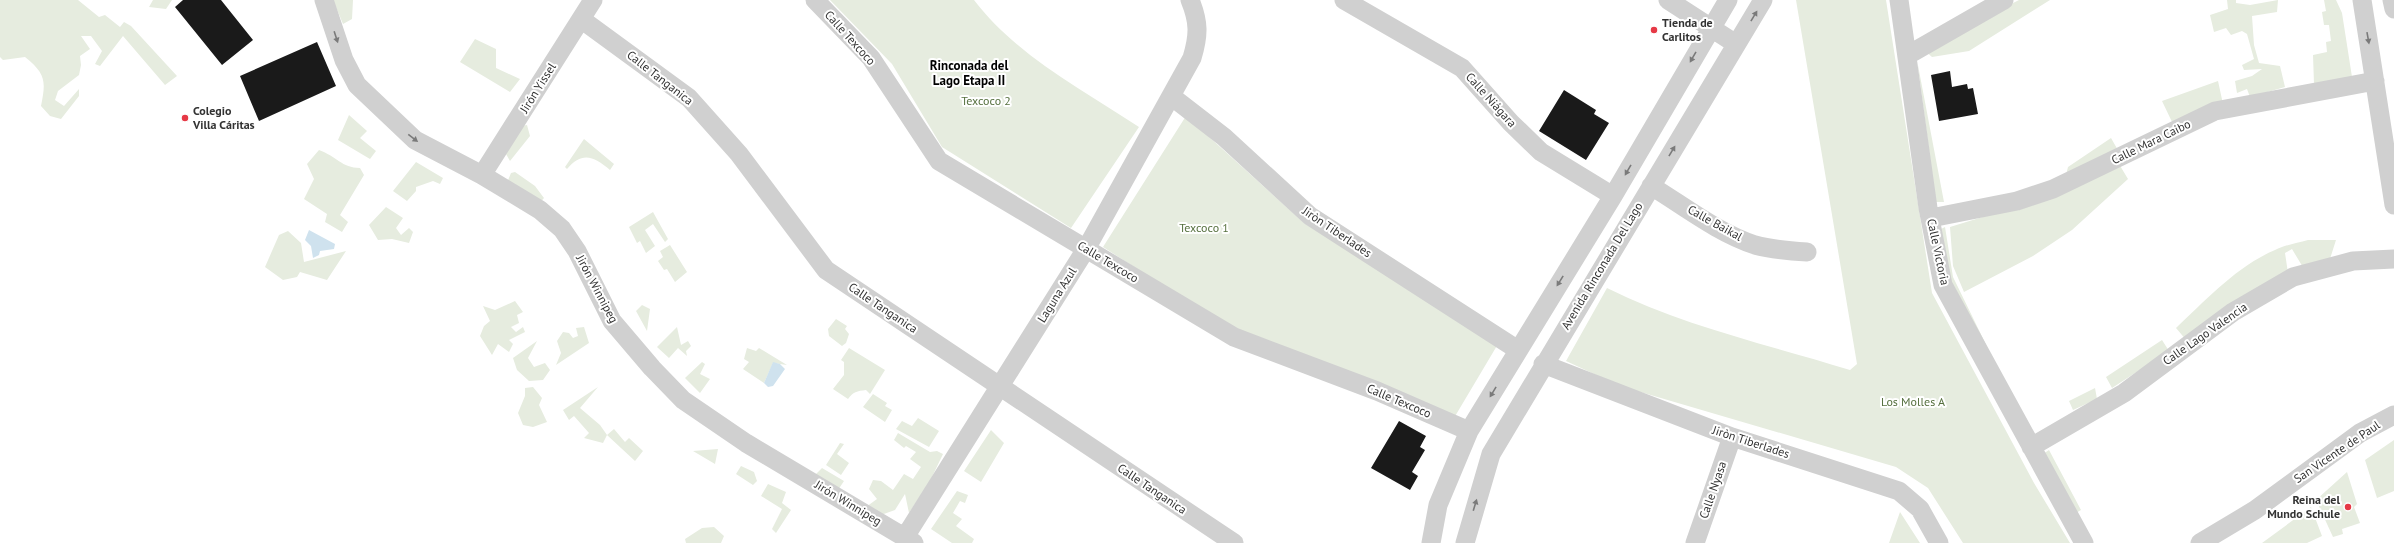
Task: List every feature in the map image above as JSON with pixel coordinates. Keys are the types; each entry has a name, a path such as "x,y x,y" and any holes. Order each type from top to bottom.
{"street":[{"name":"Jirón Winnipeg","path":"324,0 344,60 357,85 415,140 482,175 540,210 562,229 577,252 612,320 652,368 683,400 746,443 910,540"},
{"name":"Jirón Yissel","path":"482,175 593,0"},
{"name":"Calle Texcoco","path":"815,0 871,58 939,161 1234,337 1377,391 1469,431"},
{"name":"Laguna Azul","path":"910,540 999,387 1086,249 1192,58 1198,37 1195,14 1190,0"},
{"name":"Calle Niágara","path":"1344,0 1462,68 1510,123 1541,152 1613,196"},
{"path":"1668,0 1712,26 1736,44"},
{"path":"1431,543 1438,505 1469,431 1613,196 1728,0"},
{"name":"Avenida Rinconada Del Lago","path":"1464,543 1491,454 1543,364 1763,0"},
{"name":"Calle Victoria","path":"1899,0 1931,218 1943,285 2084,543"},
{"path":"1908,55 2004,0"},
{"path":"2362,0 2394,204"},
{"path":"2392,0 2394,10"},
{"name":"Calle Tanganica","path":"581,19 688,98 738,154 826,270 1234,543"},
{"name":"Calle Mara Caibo","path":"1931,218 2017,201 2053,189 2215,111 2375,81"},
{"name":"Jiròn Tiberlades","path":"1171,96 1224,137 1310,216 1518,350"},
{"name":"Calle Baikal","path":"1651,186 1743,240 1779,251 1807,252"},
{"name":"Calle Lago Valencia","path":"2031,448 2124,393 2233,312 2293,277 2353,261 2394,259"},
{"name":"Jiròn Tiberlades","path":"1543,364 1732,437 1899,491 1920,509 1937,542"},
{"name":"San Vicente de Paul","path":"2200,543 2255,510 2360,433 2394,415"},
{"name":"Calle Nyasa","path":"1695,543 1732,437"}],"green space":[{"path":"0,0 78,0 99,17 105,15 120,27 124,22 131,26 177,76 165,85 123,36 100,66 95,64 102,51 91,36 81,36 90,49 80,56 81,65 79,75 58,91 55,100 64,106 79,89 79,96 61,119 50,116 41,106 44,84 41,73 37,68 25,57 3,60 0,57"},
{"path":"153,0 172,0 166,9 149,7"},
{"path":"333,0 353,0 352,19 343,24"},
{"name":"Texcoco 2","path":"830,0 974,0 991,20 1030,55 1073,85 1139,127 1071,228 942,147 892,64"},
{"name":"Los Molles A","path":"1796,0 1886,0 1932,293 2034,483 2070,543 1963,543 1928,488 1896,467 1620,386 1566,361 1607,288 1666,313 1727,334 1850,370 1857,364"},
{"path":"2019,0 2050,0 1969,51 1932,57 1923,49"},
{"path":"2227,0 2236,0 2236,3 2250,5 2278,0 2277,12 2252,16 2254,45 2259,63 2280,66 2285,87 2250,97 2247,89 2237,93 2235,81 2252,76 2262,69 2244,70 2242,65 2254,59 2247,34 2242,31 2231,35 2226,28 2214,32 2210,15 2228,9"},
{"path":"2324,0 2336,0 2342,13 2352,77 2314,84 2313,55 2327,52 2326,42 2331,41 2329,25 2324,25 2322,12 2326,11"},
{"path":"475,39 496,49 496,68 520,79 510,92 460,62"},
{"path":"1917,60 1944,202 1936,202"},
{"path":"2218,81 2223,104 2173,124 2162,101"},
{"path":"349,115 367,131 360,138 376,151 370,159 338,140"},
{"name":"Texcoco 1","path":"1186,116 1304,223 1498,344 1454,418 1269,345 1200,309 1103,247"},
{"path":"527,125 530,136 510,161 506,154 517,127"},
{"path":"2111,138 2119,152 2066,175 2068,167"},
{"path":"584,139 614,164 610,170 599,161 588,158 583,158 572,163 567,169 565,167"},
{"path":"319,150 348,166 360,168 364,175 340,215 348,222 342,232 325,222 327,214 304,199 314,179 307,164"},
{"path":"416,162 443,178 440,184 433,181 416,187 416,191 407,201 393,191"},
{"path":"2119,164 2128,179 2072,230 2033,256 1964,292 1953,266 1950,227 2028,203"},
{"path":"515,172 535,186 544,198 538,205 506,185 511,173"},
{"path":"386,207 403,218 396,228 401,235 409,228 413,232 409,243 392,239 378,240 369,225"},
{"path":"653,212 668,239 665,242 653,224 645,230 655,246 646,253 640,241 637,243 629,227"},
{"path":"1945,227 1953,277 1994,361 1947,279 1941,229"},
{"path":"288,231 301,243 304,262 346,251 327,280 300,272 297,277 283,280 265,267 279,235"},
{"path":"2308,240 2336,240 2329,262 2304,269 2292,249 2285,253 2288,273 2187,341 2176,328 2222,284 2248,265 2279,248"},
{"path":"670,245 687,272 675,282 667,269 664,270 658,261 663,257 660,251"},
{"path":"515,301 523,312 517,315 519,323 511,327 516,332 523,327 525,332 509,340 513,344 509,352 498,344 492,355 480,336 484,326 490,321 483,306 495,310"},
{"path":"642,305 650,309 647,331 636,311"},
{"path":"836,319 847,326 845,329 849,334 846,343 842,346 829,336 828,329"},
{"path":"584,327 589,343 556,365 561,353 557,341 563,332 569,333 573,338 578,336 576,328"},
{"path":"677,327 681,345 688,341 691,346 686,351 687,356 678,348 669,358 657,347"},
{"path":"2162,340 2169,351 2112,388 2106,377"},
{"path":"537,341 528,358 534,367 545,363 550,370 543,380 529,381 517,370 513,358"},
{"path":"747,348 756,351 759,348 787,365 773,363 764,383 743,369 749,362 744,359"},
{"path":"849,348 885,370 870,394 866,390 860,391 854,393 848,399 833,389 844,375 844,362 841,360"},
{"path":"702,362 705,364 700,374 710,379 700,393 685,378"},
{"path":"533,387 542,398 539,405 547,422 533,427 523,425 518,413 525,396 525,388"},
{"path":"598,387 580,408 600,425 607,435 603,443 584,438 589,433 574,416 569,420 563,410"},
{"path":"2095,388 2097,399 2073,410 2069,401"},
{"path":"873,394 887,403 885,406 892,410 885,422 863,407"},
{"path":"918,418 939,431 929,447 896,429 902,421 912,426"},
{"path":"614,429 625,442 629,438 643,451 635,461 607,435"},
{"path":"991,430 1004,443 981,482 964,471"},
{"path":"898,433 930,452 937,451 943,454 930,481 909,513 905,494 895,510 881,515 866,507 877,499 869,489 873,480 881,481 893,490 904,474 913,479 921,467 910,459 916,452 906,446 904,448 894,440"},
{"path":"2394,440 2394,491 2377,498 2365,460"},
{"path":"840,443 844,444 837,454 849,463 841,475 826,465"},
{"path":"718,449 715,464 693,451"},
{"path":"2049,450 2081,510 2074,514 2040,456"},
{"path":"741,466 754,472 757,481 753,485 736,474"},
{"path":"822,468 844,481 838,490 815,475"},
{"path":"2347,472 2357,504 2354,507 2360,523 2342,529 2343,534 2333,537 2316,500"},
{"path":"768,484 786,492 782,503 791,510 776,533 772,529 782,509 761,496"},
{"path":"957,491 968,495 965,503 960,501 953,513 962,519 956,526 974,539 972,543 952,543 931,529"},
{"path":"2311,507 2322,536 2307,543 2262,543"},
{"path":"1900,512 1920,543 1889,543"},
{"path":"714,527 724,536 721,543 686,543 685,539 702,528"}],"water":[{"path":"309,230 335,244 334,249 320,251 319,255 313,258 311,246 305,240"},
{"path":"773,362 780,364 785,369 773,386 768,387 764,383"}],"building":[{"path":"183,0 221,0 253,40 222,65 175,7"},
{"path":"317,42 336,86 259,121 240,76"},
{"path":"1950,71 1952,87 1967,84 1968,89 1973,88 1978,114 1939,121 1931,75"},
{"path":"1564,90 1596,110 1594,114 1609,123 1586,160 1539,131"},
{"path":"1399,421 1426,436 1420,447 1425,450 1412,472 1418,476 1410,490 1371,468"}],"place":[{"name":"Tienda de Carlitos","path":"1654,30"},
{"name":"Colegio Villa Cáritas","path":"185,118"},
{"name":"Reina del Mundo Schule","path":"2348,507"}],"district":[{"name":"Rinconada del Lago Etapa II","path":"969,72"}]}
